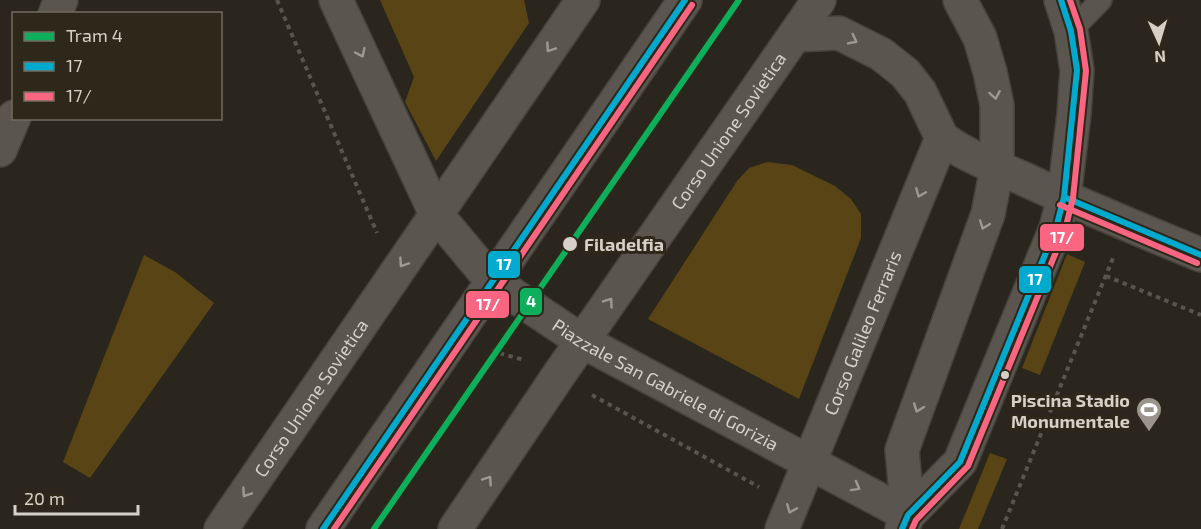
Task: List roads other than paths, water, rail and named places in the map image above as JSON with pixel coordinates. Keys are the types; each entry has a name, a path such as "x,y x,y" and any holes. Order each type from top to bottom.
{"street":[{"name":"Piazzale San Gabriele di Gorizia","path":"336,0 436,214 492,281 582,341 810,463 905,522"},
{"name":"Corso Unione Sovietica","path":"221,529 583,0"},
{"path":"323,529 685,0"},
{"name":"Corso Unione Sovietica","path":"455,529 582,341 819,0"},
{"path":"905,522 902,450 988,214 997,168 997,105 990,72 980,38 960,0"},
{"path":"905,522 960,462 1056,228 1064,197 1077,70 1071,32 1061,0"},
{"path":"796,35 839,33 881,54 905,73 920,92 942,138 950,145 1127,225 1201,255"},
{"path":"0,150 13,120"},
{"name":"Corso Galileo Ferraris","path":"783,529 942,138"}],"lane":[{"path":"1071,32 1101,0"}],"tram line":[{"name":"4","path":"374,529 739,0"}],"place":[{"name":"Filadelfia","path":"570,244"},
{"name":"Piscina Stadio Monumentale","path":"1149,433"}]}
